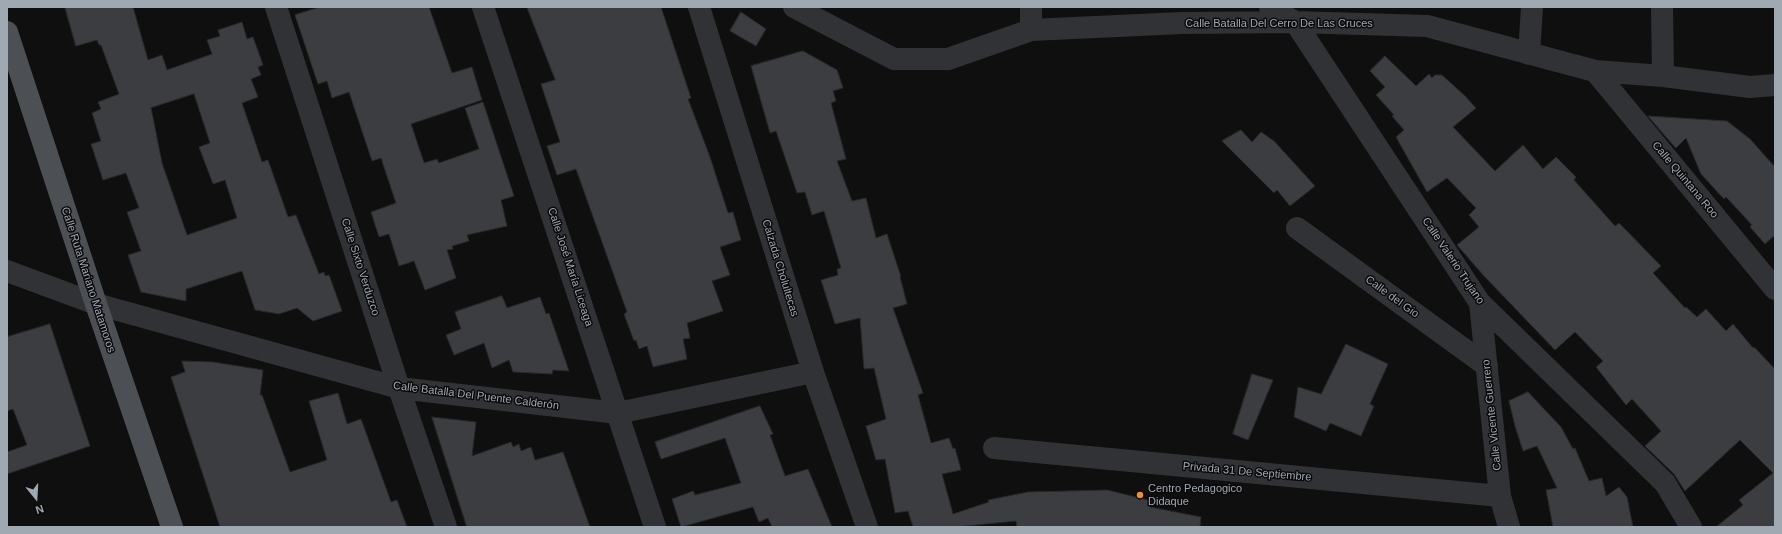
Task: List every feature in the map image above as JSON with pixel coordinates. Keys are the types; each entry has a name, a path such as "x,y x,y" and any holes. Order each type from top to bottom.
{"main road":[{"name":"Calle Ruta Mariano Matamoros","path":"7,32 96,304 172,527"}],"street":[{"name":"Calle Sixto Verduzco","path":"276,7 399,388 446,527"},
{"name":"Calle José María Liceaga","path":"484,7 655,527"},
{"name":"Calzada Cholultecas","path":"699,7 813,372 867,527"},
{"name":"Calle Batalla Del Cerro De Las Cruces","path":"794,7 894,59 948,59 1031,30 1182,23 1294,22 1427,26 1595,71 1663,76 1750,87 1775,85"},
{"path":"1031,30 1032,7"},
{"path":"1270,7 1294,22"},
{"path":"1529,54 1532,7"},
{"path":"1662,7 1663,76"},
{"name":"Calle Valerio Trujano","path":"1294,22 1480,303 1665,483 1691,527"},
{"name":"Calle Quintana Roo","path":"1595,71 1775,289"},
{"name":"Calle del Gio","path":"1297,228 1487,366"},
{"name":"Calle Batalla Del Puente Calderón","path":"7,271 96,304 399,388 618,413 813,372"},
{"name":"Calle Vicente Guerrero","path":"1480,303 1500,496 1509,527"},
{"name":"Privada 31 De Septiembre","path":"994,448 1500,496"}],"building":[{"path":"65,7 133,7 148,60 162,55 167,70 212,54 207,40 220,36 218,30 242,22 247,39 253,37 263,65 258,67 261,75 251,79 258,97 242,103 262,162 268,160 288,217 296,215 319,274 324,272 325,276 329,275 342,311 313,321 297,308 279,314 255,310 242,271 186,289 186,301 141,292 128,255 141,251 127,212 139,208 126,173 103,180 91,144 101,141 92,113 101,109 98,102 119,94 101,45 99,45 97,40 76,46","holes":["194,94 210,143 199,147 213,184 225,180 237,218 187,235 162,163 151,108"]},
{"path":"320,7 429,7 452,73 472,67 482,100 411,124 424,163 437,159 439,163 479,149 465,108 483,102 514,196 501,200 507,226 467,235 469,241 452,246 453,249 447,250 456,278 425,290 414,261 399,266 389,234 379,237 371,212 396,203 381,158 372,161 349,92 332,98 327,81 318,84 295,15"},
{"path":"527,7 661,7 691,98 688,99 710,157 728,213 733,212 741,240 720,247 730,275 712,281 723,311 687,323 690,338 683,339 687,359 653,367 647,346 639,349 636,340 634,341 624,314 627,312 576,169 557,175 547,146 560,142 541,84 555,80"},
{"path":"741,12 766,29 756,46 730,31"},
{"path":"803,51 837,70 843,88 833,91 836,101 831,103 846,159 837,161 852,201 866,198 876,238 887,234 901,277 907,304 893,308 923,393 918,395 931,443 949,438 953,449 955,448 961,470 942,474 953,514 989,502 988,500 1028,492 1107,490 1152,501 1150,507 1201,517 1200,527 1017,527 1016,521 956,527 913,527 908,511 895,513 885,459 876,460 866,426 886,419 874,368 864,369 860,318 835,324 821,280 838,275 837,269 841,268 824,211 812,215 805,192 797,193 776,131 770,133 751,66"},
{"path":"1385,56 1416,86 1429,74 1432,78 1435,75 1442,75 1465,96 1476,108 1453,127 1495,171 1523,145 1543,169 1556,157 1576,177 1574,180 1615,226 1619,223 1661,266 1653,273 1685,308 1686,307 1697,317 1706,309 1726,331 1733,324 1753,348 1754,347 1775,369 1775,527 1716,527 1743,505 1739,500 1773,473 1740,440 1685,491 1674,474 1645,446 1661,431 1632,399 1626,405 1596,367 1603,361 1575,332 1555,350 1484,276 1457,245 1479,227 1469,215 1476,208 1447,178 1427,192 1396,137 1404,130 1392,116 1394,115 1376,95 1385,87 1370,71"},
{"path":"1648,116 1727,121 1750,139 1775,167 1775,235 1765,244 1750,227 1752,225 1726,197 1724,199 1701,174 1686,138 1676,148"},
{"path":"1241,130 1252,142 1261,132 1274,141 1315,186 1290,206 1277,190 1274,193 1222,141"},
{"path":"502,296 507,308 540,297 546,314 549,313 569,371 553,370 552,374 513,372 509,360 492,368 484,343 454,355 446,335 461,329 455,312"},
{"path":"50,324 90,446 7,474 7,452 27,445 13,409 7,411 7,337"},
{"path":"1346,344 1388,364 1370,404 1374,406 1361,436 1330,423 1326,431 1294,417 1298,387 1321,394"},
{"path":"182,361 213,362 263,370 260,395 262,395 290,472 327,460 309,401 338,393 347,424 361,419 391,502 397,500 407,527 220,527 171,377 185,372"},
{"path":"1252,374 1273,380 1248,440 1233,434"},
{"path":"1528,392 1561,427 1573,449 1575,448 1589,481 1602,478 1606,496 1619,487 1627,497 1633,527 1553,527 1546,490 1557,488 1537,446 1523,451 1509,401"},
{"path":"760,406 773,434 770,435 785,476 808,469 832,527 772,527 768,518 759,522 753,507 681,527 672,499 693,491 695,495 741,483 725,438 661,459 655,442"},
{"path":"432,417 476,422 472,456 511,442 513,447 519,444 521,451 531,447 535,460 563,452 590,527 467,527"}],"place":[{"name":"Centro Pedagogico Didaque","path":"1140,495"}]}
